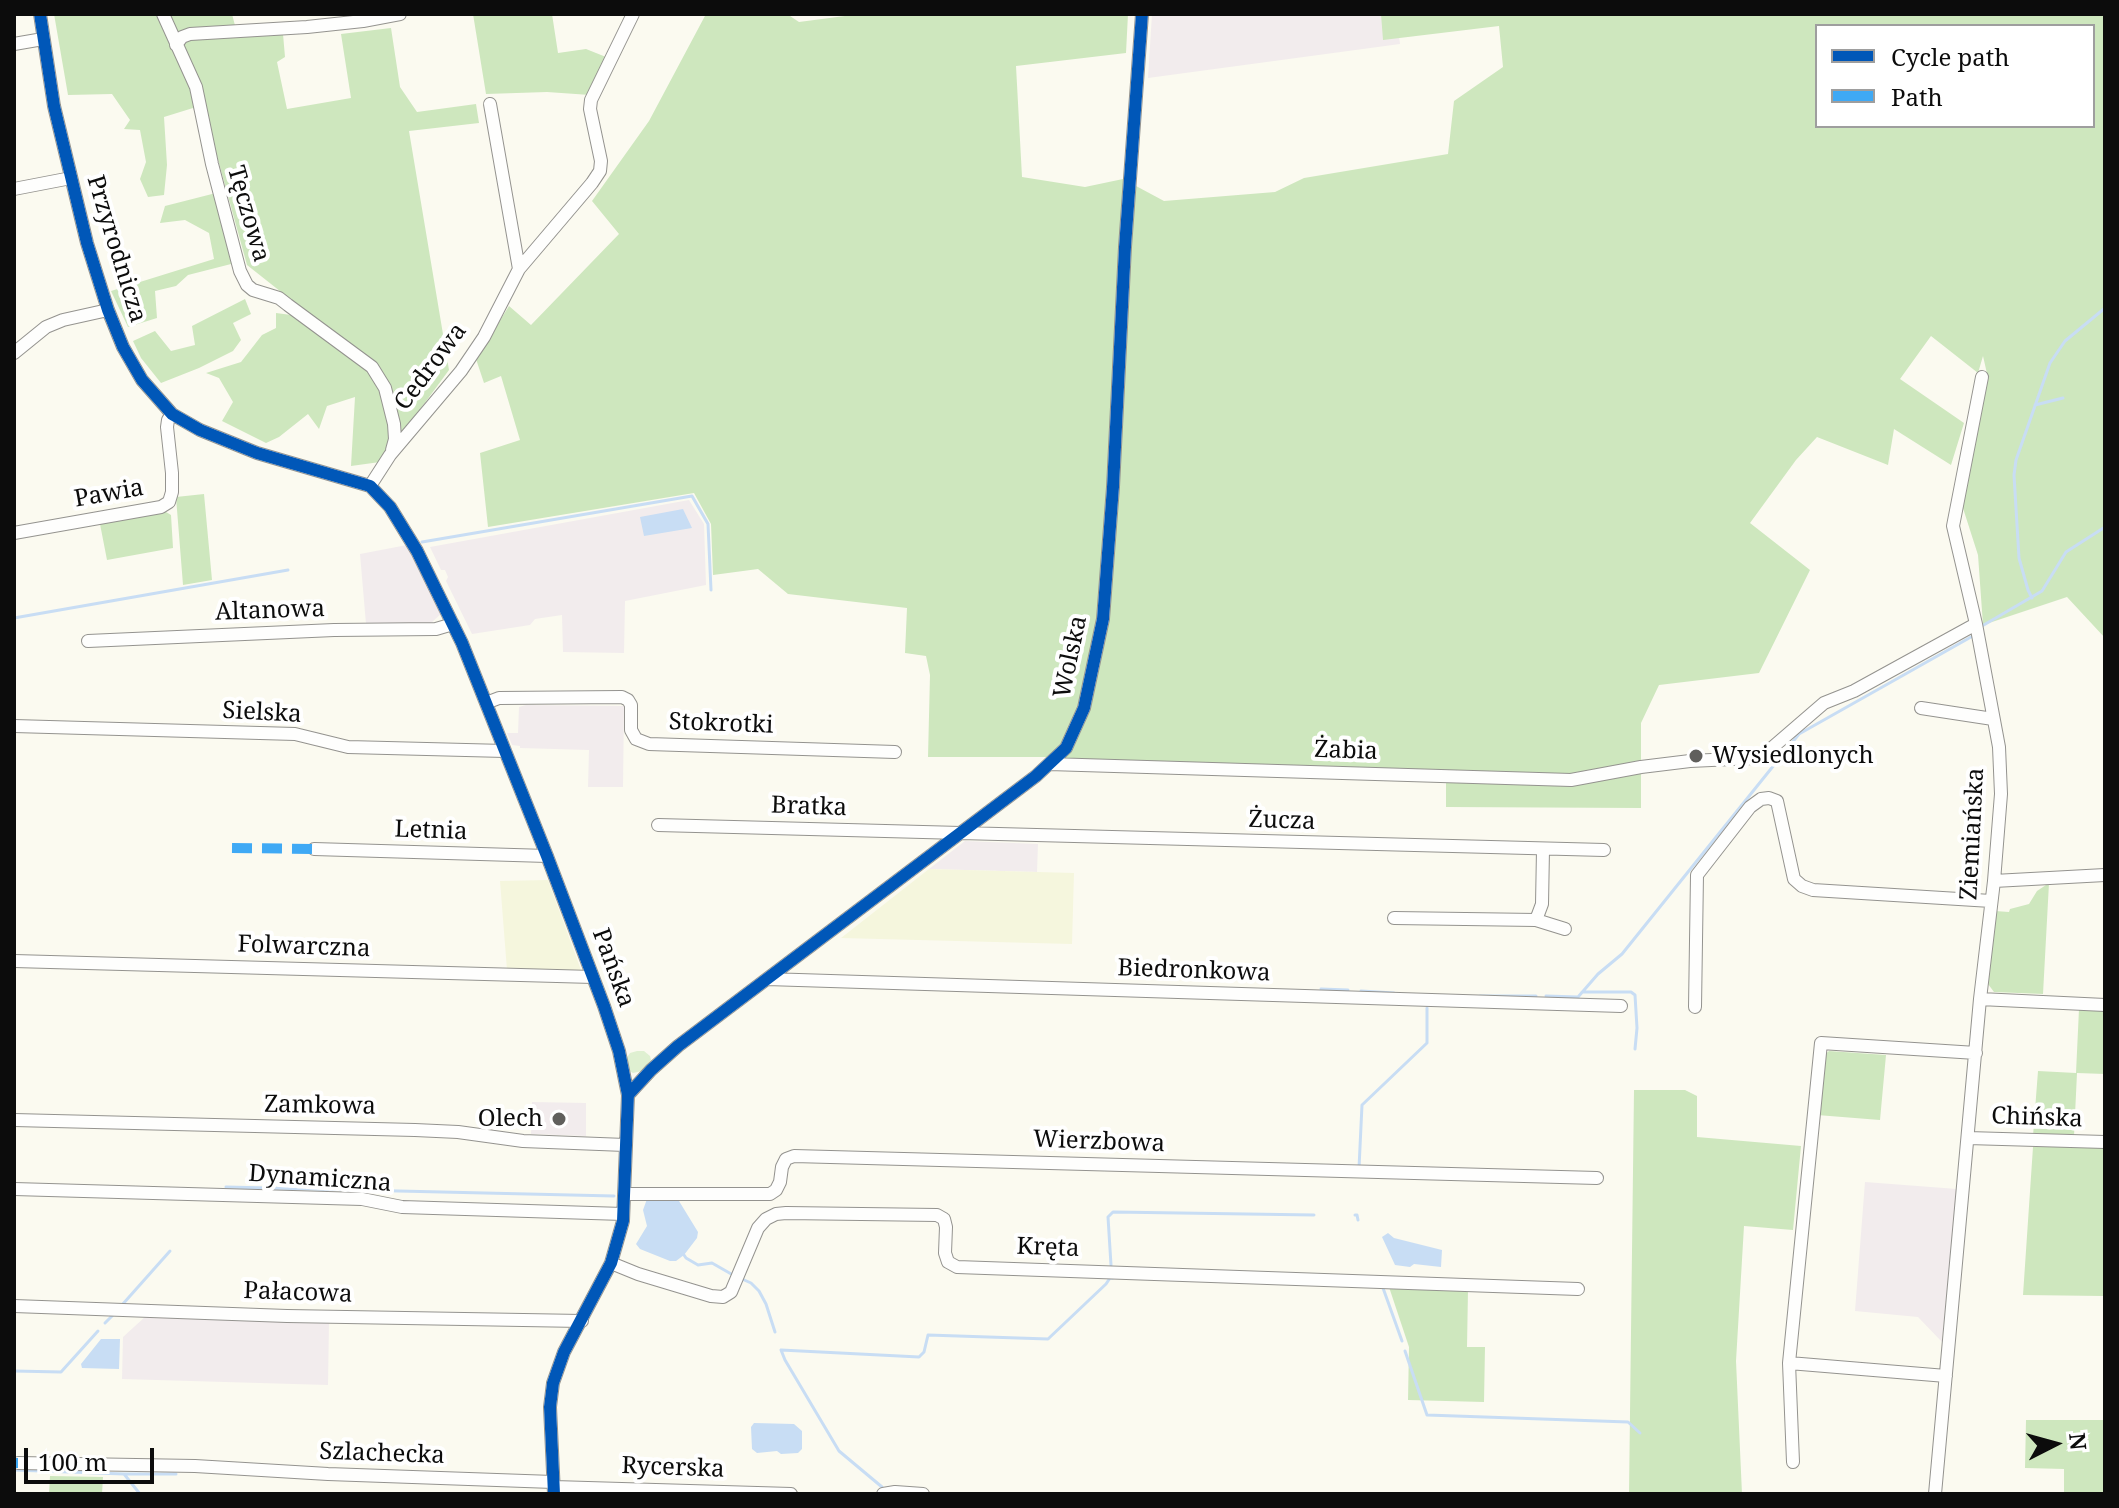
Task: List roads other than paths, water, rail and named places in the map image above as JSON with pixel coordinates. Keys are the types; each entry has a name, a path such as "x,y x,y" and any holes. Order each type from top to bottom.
{"street":[{"name":"Przyrodnicza","path":"40,14 54,106 87,243 108,310 123,347 142,380 172,414 200,430 257,453 370,486"},
{"name":"Tęczowa","path":"163,14 196,87 212,164 240,271 247,285 279,298 372,367 385,388 394,424 395,439 390,455"},
{"path":"176,45 182,37 190,34 307,27 400,14"},
{"name":"Cedrowa","path":"370,486 390,455 461,371 484,337 519,269 600,171 591,100 633,14"},
{"name":"Wolska","path":"628,1095 664,1057 960,833 1066,748 1084,708 1103,619 1142,14"},
{"path":"14,44 43,39"},
{"path":"490,104 519,269"},
{"path":"14,189 71,178"},
{"path":"14,353 46,327 108,310"},
{"name":"Ziemiańska","path":"1935,1494 2001,794 1999,747 1976,624 1953,526 1982,377"},
{"name":"Pawia","path":"14,533 161,507 169,502 172,483 167,427 172,414"},
{"name":"Pańska","path":"370,486 404,528 453,624 547,856 593,977 625,1074 628,1095 623,1214 611,1263 564,1352 553,1383 550,1407 554,1488"},
{"name":"Altanowa","path":"88,641 334,630 436,629 453,624"},
{"name":"Żabia","path":"1049,764 1571,780 1690,761 1754,758 1766,753 1824,703 1854,691 1976,624"},
{"name":"Stokrotki","path":"486,703 499,698 622,697 631,705 631,730 636,739 649,744 895,752"},
{"path":"1921,708 1993,719"},
{"name":"Sielska","path":"14,726 295,734 348,747 505,751"},
{"path":"1695,1007 1697,875 1750,807 1761,799 1777,801 1794,879 1802,886 1826,891 1991,901"},
{"name":"Bratka","path":"658,825 960,833"},
{"name":"Żucza","path":"960,833 1604,850"},
{"name":"Letnia","path":"314,849 547,856"},
{"path":"1536,920 1542,904 1543,850"},
{"path":"1994,881 2105,875"},
{"path":"1394,918 1536,920 1565,929"},
{"name":"Folwarczna","path":"14,961 593,977"},
{"name":"Biedronkowa","path":"767,979 1621,1006"},
{"path":"1980,999 2105,1005"},
{"path":"1793,1462 1789,1363 1821,1043 1976,1053"},
{"name":"Zamkowa","path":"14,1120 415,1130 523,1141 625,1145"},
{"name":"Chińska","path":"1968,1138 2105,1142"},
{"name":"Wierzbowa","path":"624,1194 770,1194 780,1182 786,1159 794,1156 1597,1178"},
{"name":"Dynamiczna","path":"14,1189 362,1199 402,1207 623,1214"},
{"name":"Kręta","path":"611,1263 638,1274 723,1297 731,1292 758,1228 776,1214 937,1215 944,1219 946,1227 945,1253 948,1262 957,1267 1578,1289"},
{"name":"Pałacowa","path":"14,1306 287,1316 582,1321"},
{"path":"1789,1363 1946,1376"},
{"name":"Szlachecka","path":"18,1463 195,1466 554,1488"},
{"name":"Rycerska","path":"554,1488 791,1494"},
{"path":"883,1494 923,1494"}],"water":[{"path":"683,509 692,528 644,536 640,517"},
{"path":"647,1199 679,1201 698,1232 697,1238 676,1261 640,1249 636,1244 647,1226 643,1210"},
{"path":"1388,1233 1394,1238 1442,1250 1441,1267 1395,1265 1382,1237"},
{"path":"101,1339 120,1339 119,1369 82,1368 81,1364"},
{"path":"754,1423 794,1424 802,1431 802,1449 798,1453 757,1453 752,1449 751,1427"}],"waterway":[{"path":"2032,598 2019,558 2014,475 2016,460 2050,363 2065,341 2105,308"},
{"path":"2035,405 2063,398"},
{"path":"422,542 692,496 708,524 711,590"},
{"path":"1982,626 2042,591 2066,552 2105,527"},
{"path":"14,618 288,570"},
{"path":"1546,996 1578,997 1598,974 1622,954 1799,734 1971,637"},
{"path":"1321,989 1348,990"},
{"path":"1361,991 1394,993"},
{"path":"1582,992 1631,992 1635,995 1635,1049"},
{"path":"1480,996 1536,996"},
{"path":"1359,1168 1362,1105 1427,1043 1427,1008"},
{"path":"226,1187 614,1196"},
{"path":"1111,1265 1108,1217 1113,1212 1314,1215"},
{"path":"1355,1215 1358,1220"},
{"path":"122,1305 170,1251"},
{"path":"684,1255 698,1265 712,1263 733,1275"},
{"path":"882,1487 839,1451 781,1350 919,1357 924,1352 928,1335 1048,1339 1113,1278"},
{"path":"742,1279 759,1291 775,1332"},
{"path":"1383,1288 1402,1341"},
{"path":"105,1323 114,1314"},
{"path":"14,1371 61,1372 98,1331"},
{"path":"1405,1351 1427,1415 1628,1422 1640,1433"},
{"path":"14,1470 124,1474 140,1494"},
{"path":"124,1474 176,1474"}],"place":[{"name":"Wysiedlonych","path":"1696,756"},
{"name":"Olech","path":"559,1119"}]}
